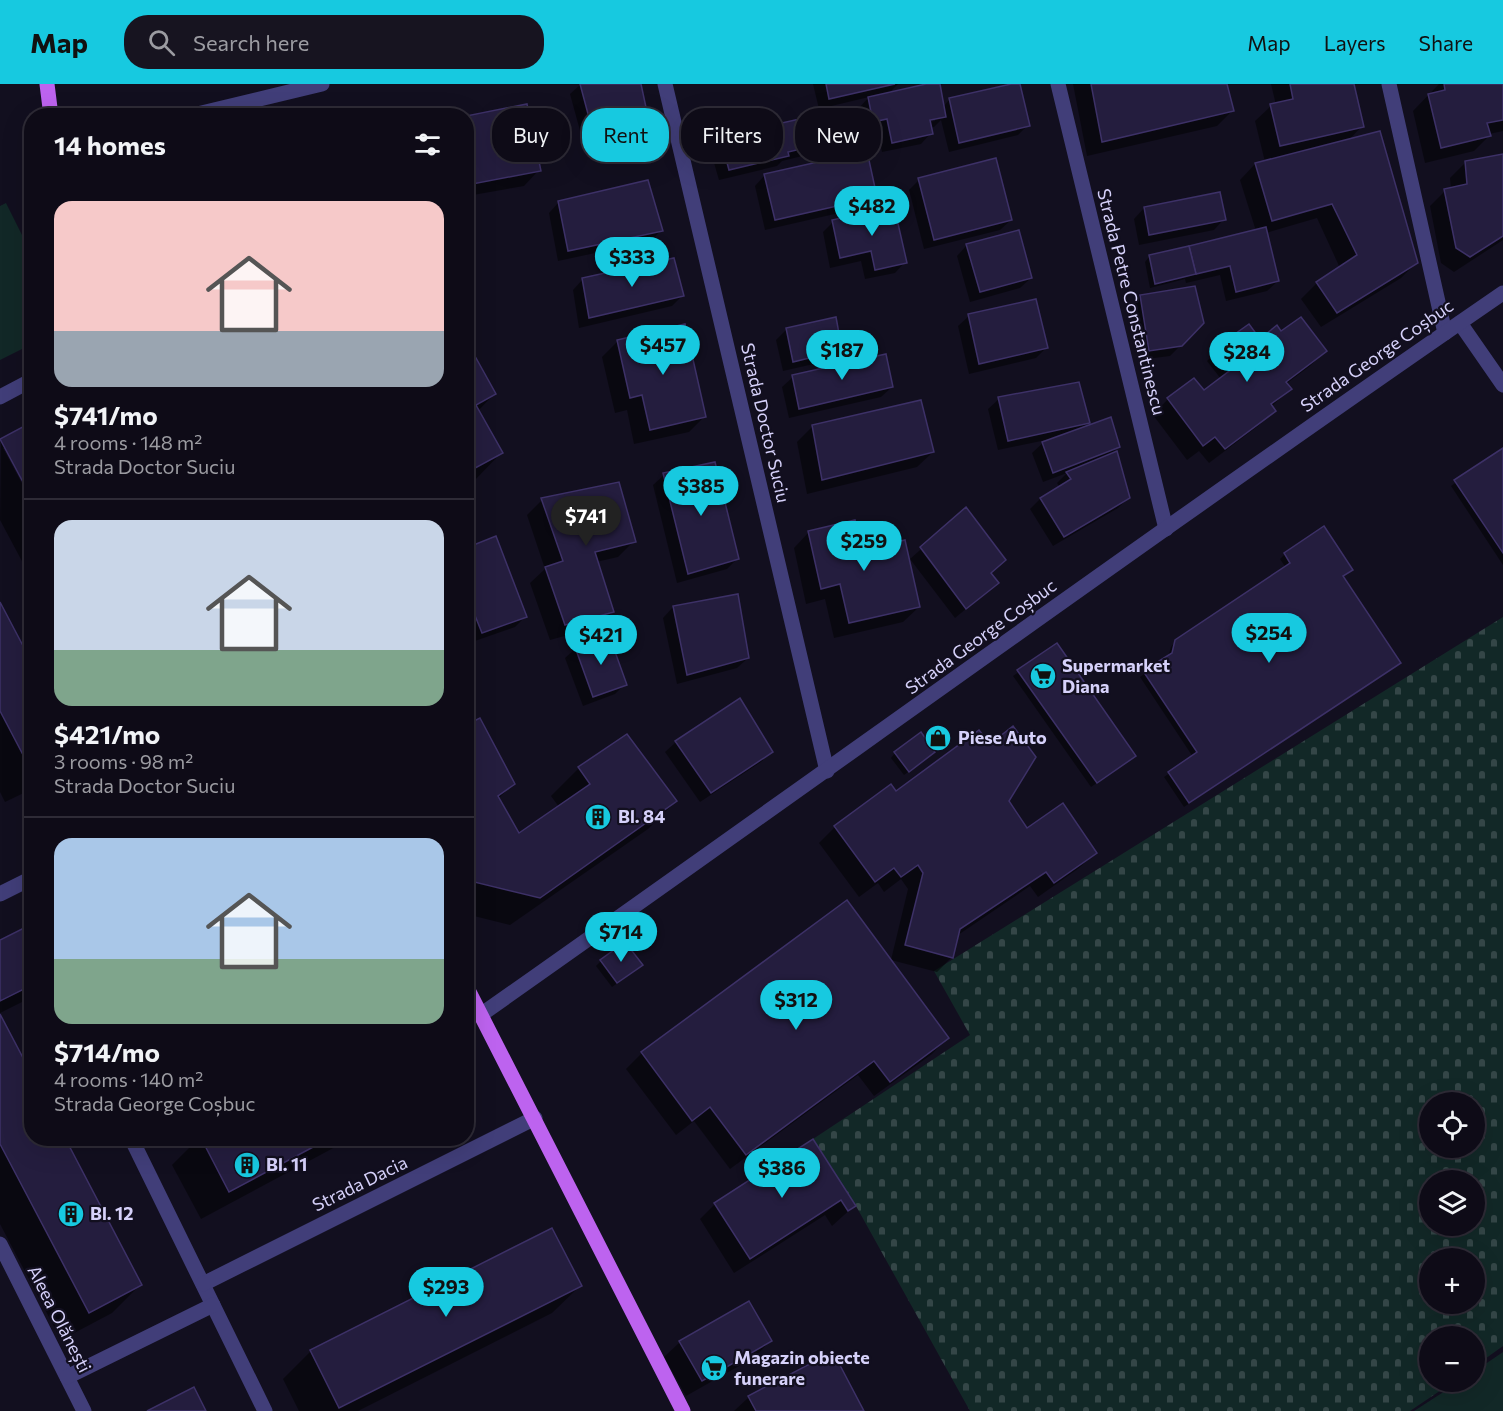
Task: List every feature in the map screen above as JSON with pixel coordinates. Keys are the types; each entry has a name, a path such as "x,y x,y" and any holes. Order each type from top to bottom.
{"main road":[{"path":"47,84 50,108"},
{"path":"474,1000 683,1411"}],"street":[{"path":"222,108 322,84"},
{"name":"Strada Doctor Suciu","path":"665,84 827,771"},
{"name":"Strada Petre Constantinescu","path":"1058,84 1166,529"},
{"path":"1389,84 1445,333"},
{"name":"Strada George Coșbuc","path":"482,1014 1503,293"},
{"path":"1460,323 1503,385"},
{"path":"0,397 24,384"},
{"path":"0,894 24,882"},
{"name":"Strada Dacia","path":"203,1284 535,1118"},
{"path":"135,1146 264,1411"},
{"name":"Aleea Olănești","path":"0,1244 84,1411"},
{"path":"67,1377 213,1305"}],"green space":[{"path":"6,203 24,239 24,348 0,360 0,206"},
{"path":"1503,617 1503,1346 1485,1359 1485,1326 1419,1326 1419,1392 1438,1392 1410,1411 970,1411 856,1206 813,1139 970,1035 934,971"},
{"path":"1503,1352 1503,1411 1414,1411 1443,1392 1485,1392 1485,1364"}],"building":[{"path":"580,84 641,84 646,108 586,108"},
{"path":"826,84 895,84 829,99"},
{"path":"926,84 940,84 946,117 930,120 933,134 892,143 887,119 881,120 881,108 870,108 868,97"},
{"path":"1020,84 1030,126 959,143 949,98"},
{"path":"1091,84 1227,84 1234,111 1102,142"},
{"path":"1290,84 1354,84 1364,127 1280,146 1270,104 1293,99"},
{"path":"1444,84 1503,84 1503,120 1487,123 1491,136 1441,148 1428,94 1445,90"},
{"path":"527,104 528,108 507,108"},
{"path":"492,111 492,162 539,162 541,171 474,184 474,114"},
{"path":"795,120 795,150 788,152 789,156 783,157 783,123"},
{"path":"1380,131 1418,263 1337,313 1316,282 1357,255 1332,204 1272,221 1255,163"},
{"path":"1503,154 1503,236 1470,257 1456,248 1444,189 1467,184 1465,161"},
{"path":"996,158 1012,220 934,240 918,178"},
{"path":"727,162 763,162 729,170"},
{"path":"818,162 869,162 877,197 775,220 764,174"},
{"path":"648,180 663,231 568,251 558,201"},
{"path":"1220,192 1226,220 1149,235 1144,207"},
{"path":"894,206 907,263 875,270 871,251 840,258 832,220"},
{"path":"1266,227 1279,281 1236,292 1230,266 1196,274 1189,246"},
{"path":"1019,230 1032,278 980,292 966,244"},
{"path":"1189,246 1196,274 1155,284 1149,255"},
{"path":"674,258 684,296 589,318 582,278"},
{"path":"1195,286 1204,323 1182,346 1149,351 1140,295"},
{"path":"1036,299 1048,348 979,364 968,314"},
{"path":"836,317 842,350 793,362 786,328"},
{"path":"1301,317 1327,351 1286,382 1292,389 1271,404 1276,411 1225,449 1215,437 1203,446 1167,398 1194,378 1204,390 1237,365 1221,344 1249,324 1260,339 1277,325 1281,331"},
{"path":"685,324 706,417 650,430 642,395 630,398 617,340"},
{"path":"474,354 496,394 476,405 503,453 474,469"},
{"path":"886,354 893,387 799,409 792,375"},
{"path":"1079,382 1090,423 1008,441 998,397"},
{"path":"921,400 934,452 822,480 812,425"},
{"path":"1111,417 1120,447 1053,473 1042,442"},
{"path":"24,426 24,484 0,439"},
{"path":"1503,448 1503,553 1454,480"},
{"path":"1117,451 1130,498 1064,537 1040,498 1071,479 1066,472"},
{"path":"715,462 739,559 688,574 663,473"},
{"path":"619,482 636,542 595,552 614,612 565,625 545,567 563,561 541,498"},
{"path":"966,507 1006,560 991,573 999,583 966,609 920,547"},
{"path":"855,520 863,550 905,540 920,607 849,623 840,584 821,589 808,531"},
{"path":"1324,526 1353,570 1343,576 1401,663 1189,803 1168,772 1197,752 1143,671 1172,653 1175,640 1290,563 1284,553"},
{"path":"496,536 527,617 482,633 474,613 474,545"},
{"path":"738,594 749,658 687,675 673,606"},
{"path":"0,602 24,648 24,757 0,711"},
{"path":"609,635 627,685 593,697 575,647"},
{"path":"1057,643 1136,756 1097,783 1017,670"},
{"path":"740,698 773,752 711,793 675,741"},
{"name":"Bl. 84","path":"480,718 515,784 498,796 519,833 590,784 578,767 627,734 677,801 540,898 474,882 474,721"},
{"path":"1013,726 1036,757 1009,801 1027,828 1063,803 1097,853 1054,883 1046,872 960,929 953,958 905,945 923,873 918,865 901,877 894,868 875,882 834,826 891,784 896,791 979,730 990,744"},
{"path":"921,732 935,752 909,772 894,752"},
{"path":"847,900 949,1038 890,1082 874,1061 746,1155 710,1107 692,1121 641,1052"},
{"path":"24,928 24,989 0,1001 0,940"},
{"path":"625,942 643,965 617,983 600,960"},
{"name":"Bl. 12","path":"0,1014 24,1060 24,1146 69,1146 142,1285 89,1313 0,1144"},
{"path":"813,1139 856,1206 848,1211 841,1200 750,1259 714,1203"},
{"name":"Bl. 11","path":"205,1146 315,1146 229,1192"},
{"path":"552,1228 582,1286 339,1408 310,1350"},
{"path":"749,1301 772,1341 702,1381 679,1341"},
{"path":"833,1352 864,1411 756,1411 748,1396"},
{"path":"194,1387 206,1411 147,1411"}],"place":[{"name":"Supermarket Diana","path":"1043,676"},
{"name":"Piese Auto","path":"938,738"},
{"name":"Bl. 84","path":"598,817"},
{"name":"Bl. 11","path":"247,1165"},
{"name":"Bl. 12","path":"71,1214"},
{"name":"Magazin obiecte funerare","path":"714,1368"}]}
